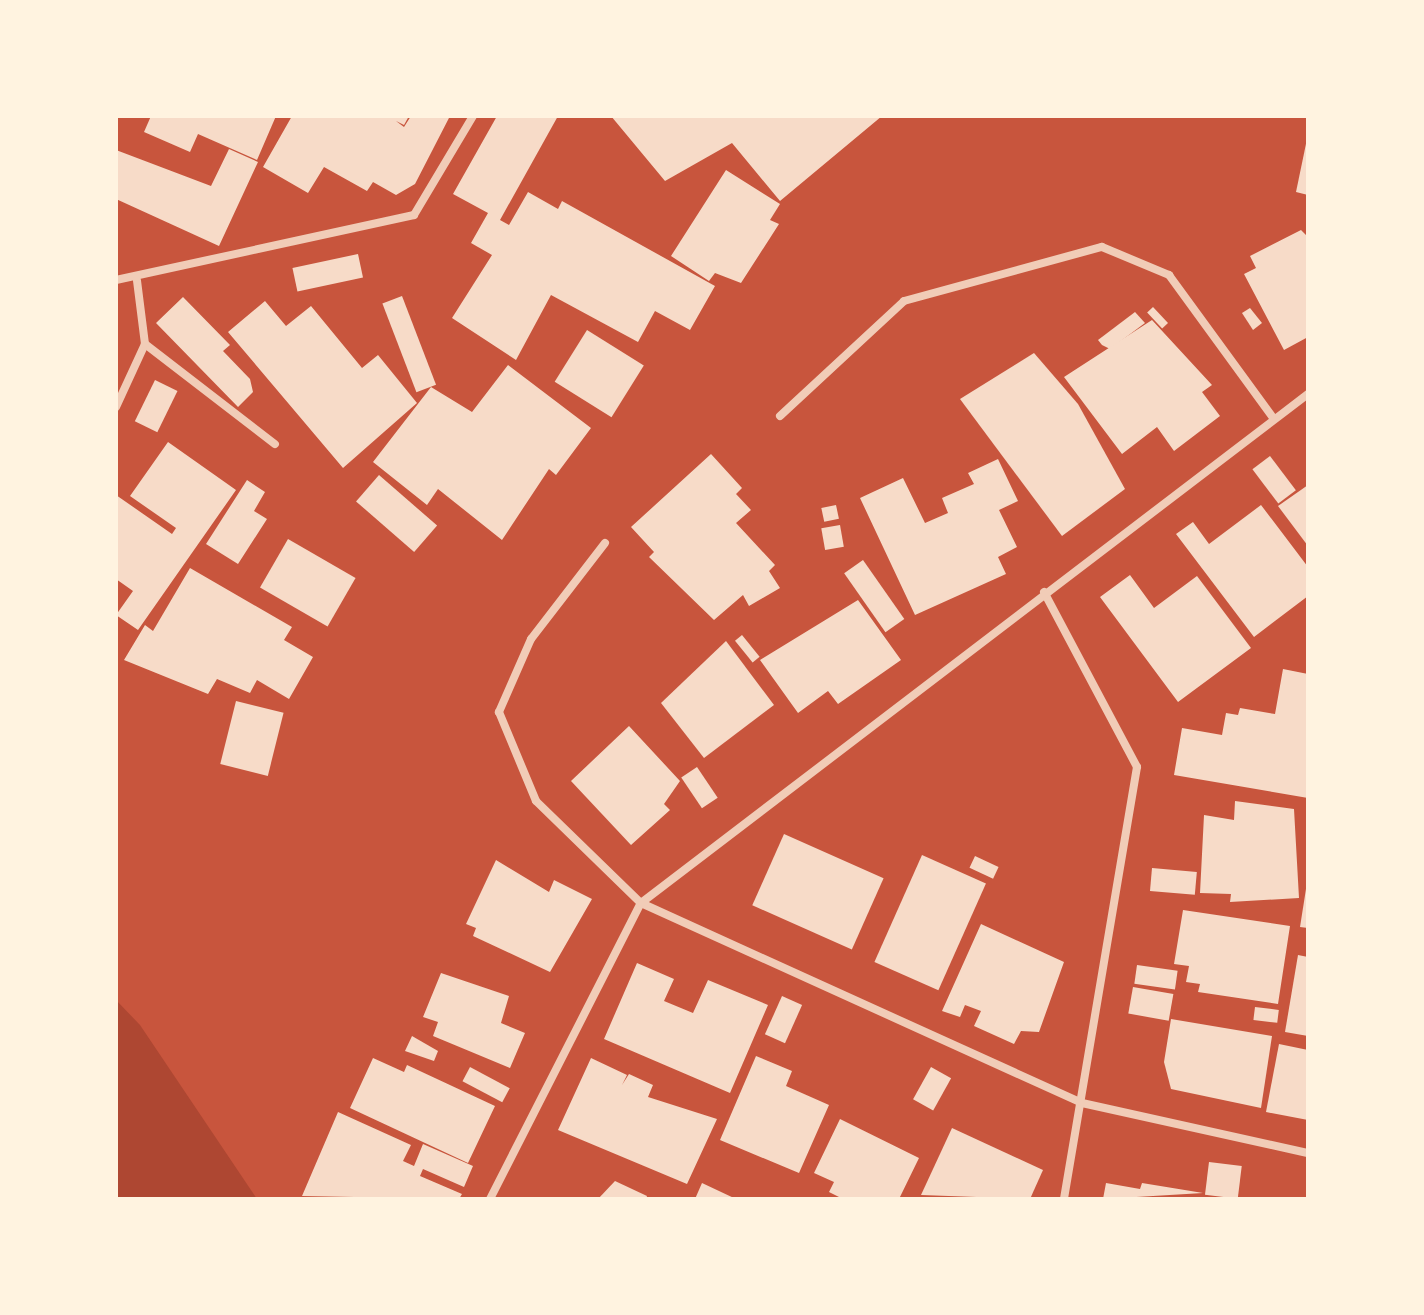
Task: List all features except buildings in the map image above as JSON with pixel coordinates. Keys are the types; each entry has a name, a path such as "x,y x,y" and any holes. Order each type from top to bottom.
{"street":[{"path":"116,280 137,281 414,215 473,116"},
{"path":"780,416 904,301 1102,247 1169,275 1274,419"},
{"path":"116,407 145,344 137,281"},
{"path":"145,344 275,444"},
{"path":"490,1199 641,903 1044,592 1308,394"},
{"path":"605,543 531,639 499,712 536,801 641,903 1082,1103 1308,1153"},
{"path":"1044,592 1137,767 1064,1199"}],"shaded area":[{"path":"116,1000 140,1025 257,1199 116,1199"}]}
